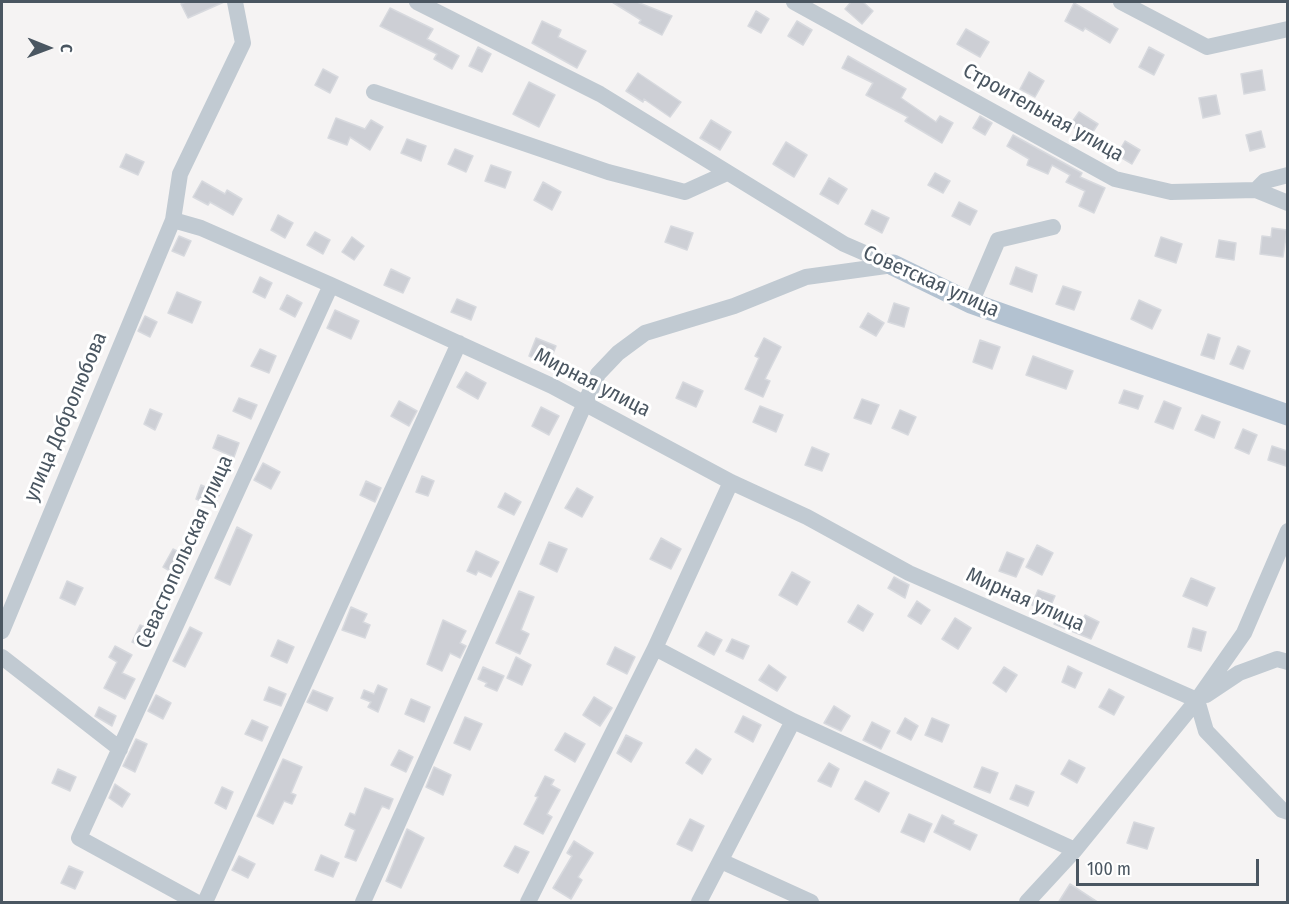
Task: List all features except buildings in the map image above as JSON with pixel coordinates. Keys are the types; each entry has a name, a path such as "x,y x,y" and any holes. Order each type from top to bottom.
{"main road":[{"name":"Советская улица","path":"892,265 971,303 1287,415"}],"street":[{"path":"173,220 180,174 243,43 236,2"},
{"name":"Советская улица","path":"417,2 600,94 844,244 892,265"},
{"name":"Строительная улица","path":"794,2 1115,179 1171,192 1256,190 1287,203"},
{"path":"1121,2 1207,47 1287,29"},
{"path":"374,92 608,172 685,192 727,173"},
{"path":"1256,190 1265,181 1287,175"},
{"name":"Мирная улица","path":"173,220 201,228 459,343 586,403 731,482 807,517 909,573 1197,700"},
{"name":"улица Добролюбова","path":"2,631 173,220"},
{"path":"971,303 998,240 1053,227"},
{"path":"363,903 598,374 618,353 645,333 734,306 806,277 892,265"},
{"name":"Севастопольская улица","path":"196,903 79,838 331,285"},
{"path":"205,903 459,343"},
{"path":"528,903 655,648 731,482"},
{"path":"1027,903 1075,850 1197,700 1244,633 1287,531"},
{"path":"655,648 793,721 1075,850"},
{"path":"2,657 120,749"},
{"path":"1197,700 1239,673 1277,658 1287,662"},
{"path":"1197,700 1206,731 1282,810 1287,812"},
{"path":"699,903 793,721"},
{"path":"721,861 811,903"}]}
